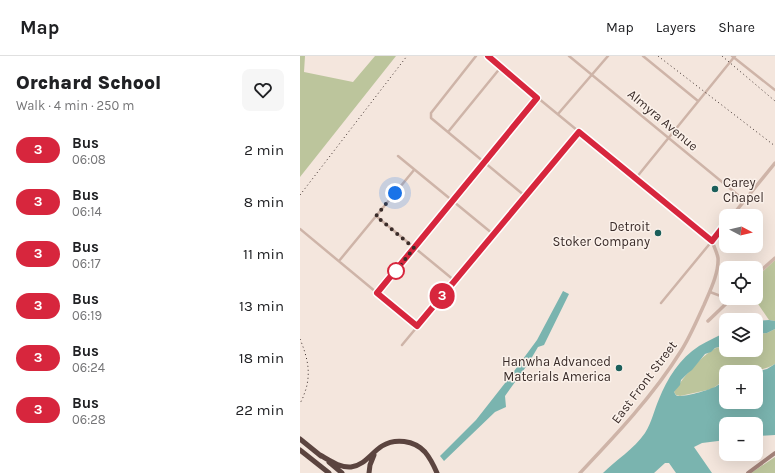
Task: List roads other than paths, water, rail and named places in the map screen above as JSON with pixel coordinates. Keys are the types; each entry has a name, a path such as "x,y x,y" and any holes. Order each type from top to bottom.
{"highway":[{"path":"300,439 342,473"},
{"path":"320,455 343,466 351,467 365,462 376,451 396,441 412,444 424,452 437,473"},
{"path":"300,450 329,473"},
{"path":"369,473 371,461 376,451"},
{"path":"318,464 324,473"}],"main road":[{"path":"748,473 775,453"}],"street":[{"path":"476,56 431,113 431,118 525,196"},
{"path":"488,56 712,241"},
{"name":"Almyra Avenue","path":"569,56 744,200"},
{"path":"558,114 608,56"},
{"path":"643,56 698,101"},
{"path":"636,178 734,56 774,88"},
{"path":"448,132 501,68"},
{"path":"377,293 537,98"},
{"path":"402,345 579,132"},
{"path":"398,156 493,234"},
{"path":"737,209 775,163"},
{"path":"339,261 414,170"},
{"path":"376,216 455,281"},
{"path":"300,229 417,326"},
{"path":"661,303 719,232"},
{"name":"East Front Street","path":"580,473 636,412 682,351 710,292 718,265 718,258 712,241"},
{"path":"763,269 775,258"},
{"path":"710,292 719,295"},
{"path":"708,321 725,305"}],"water":[{"path":"563,291 569,294 544,345 538,347 528,364 505,396 506,407 495,412 444,461 440,456 476,420 537,340"},
{"path":"763,320 775,321 775,329 763,333"},
{"path":"719,336 719,347 705,354 692,370 681,380 680,385 674,392 676,395 690,395 719,384 719,409 763,409 763,370 775,364 775,435 763,436 763,417 719,417 719,441 702,443 694,447 712,473 676,473 669,463 665,463 654,473 603,473 641,439 649,425 666,384 680,363 699,346"}],"railway":[{"path":"300,195 407,56"},
{"path":"658,56 775,146"},
{"path":"722,56 775,101"},
{"path":"300,339 305,351 308,370 306,389 300,403"}],"place":[{"name":"Carey Chapel","path":"715,189"},
{"name":"Detroit Stoker Company","path":"658,233"},
{"name":"Hanwha Advanced Materials America","path":"619,368"}]}
